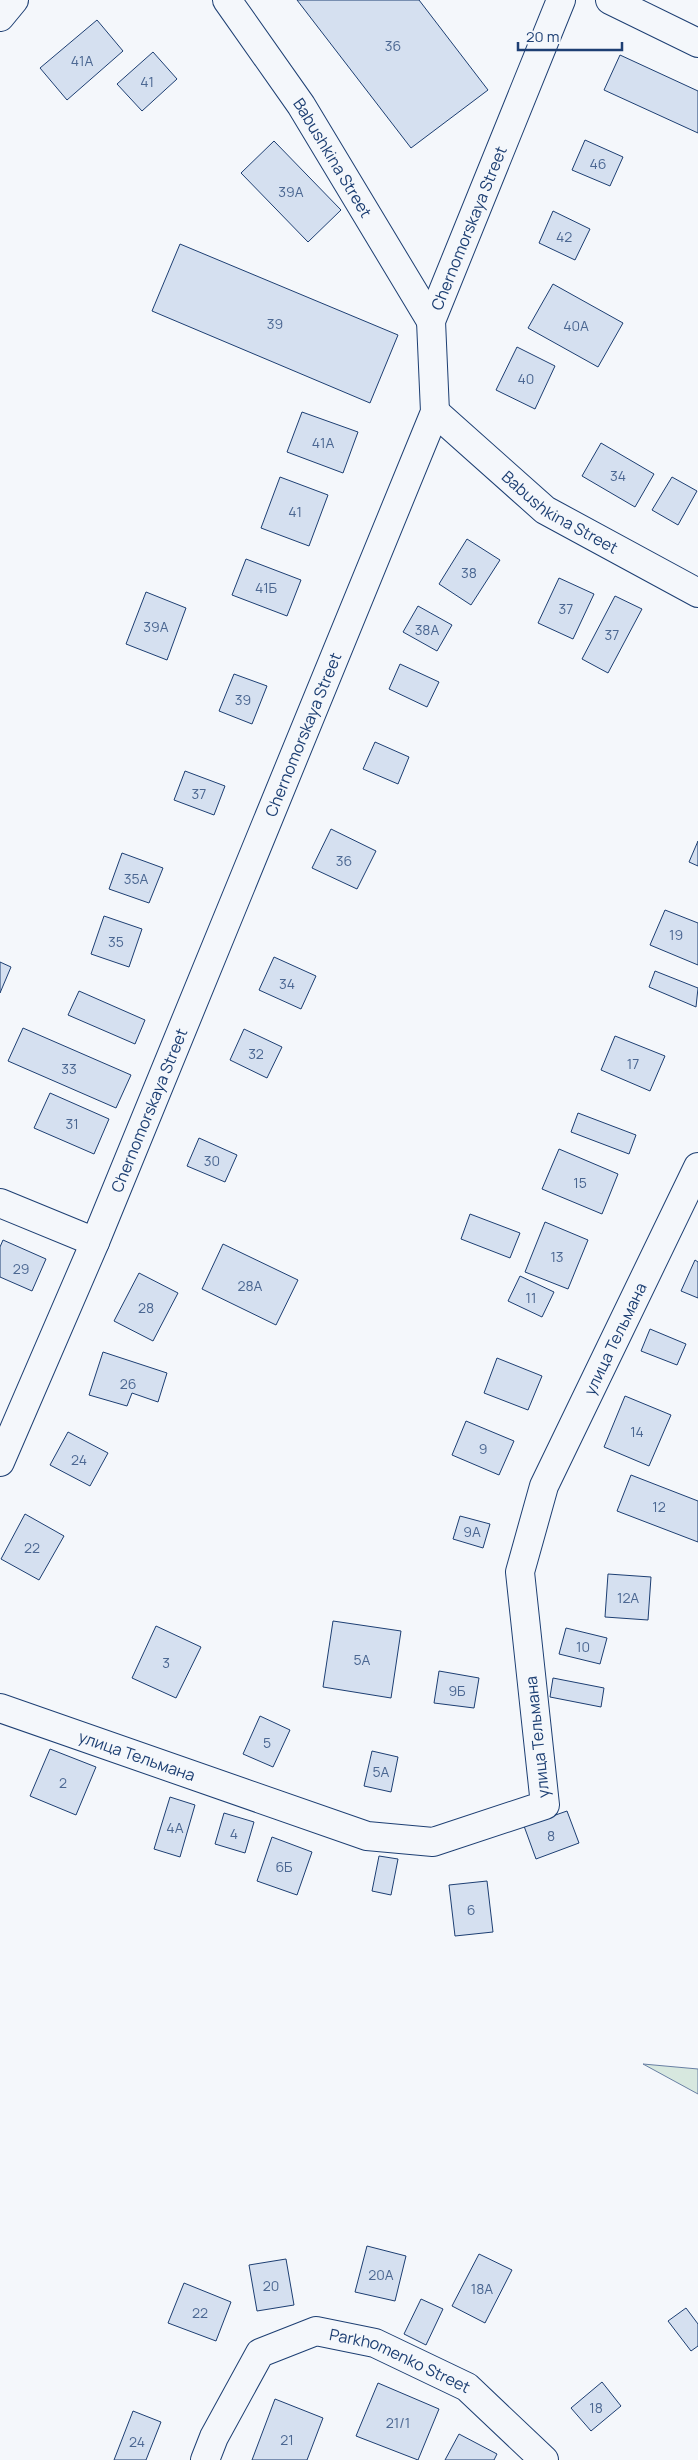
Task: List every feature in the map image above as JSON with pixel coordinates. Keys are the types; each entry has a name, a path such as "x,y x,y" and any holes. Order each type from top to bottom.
{"street":[{"path":"0,18 14,0"},
{"name":"Babushkina Street","path":"227,0 301,105 431,320"},
{"name":"Chernomorskaya Street","path":"0,1462 95,1242 435,412 431,320 561,0"},
{"path":"610,0 698,44"},
{"name":"Babushkina Street","path":"435,412 545,510 698,593"},
{"name":"улица Тельмана","path":"0,1708 367,1836 433,1842 545,1805 520,1572 544,1486 698,1167"},
{"path":"0,1203 95,1242"},
{"name":"Parkhomenko Street","path":"205,2460 214,2436 260,2353 316,2331 375,2343 466,2387 544,2460"}],"shaded area":[{"path":"643,2064 698,2069 698,2094"}],"building":[{"path":"297,0 419,0 488,90 411,148"},
{"path":"97,20 123,51 67,100 40,68"},
{"path":"153,52 177,79 142,111 117,84"},
{"path":"620,55 698,91 698,133 604,90"},
{"path":"585,140 623,157 610,186 572,170"},
{"path":"274,141 341,210 308,242 241,173"},
{"path":"553,211 590,229 575,260 539,243"},
{"path":"180,244 398,335 370,403 152,311"},
{"path":"553,284 623,323 598,367 528,328"},
{"path":"517,347 555,366 535,409 496,390"},
{"path":"302,412 358,432 343,473 287,452"},
{"path":"601,443 654,474 635,507 582,476"},
{"path":"280,477 328,495 309,546 261,528"},
{"path":"672,477 697,491 678,525 652,510"},
{"path":"467,539 500,560 471,605 439,584"},
{"path":"246,559 301,580 287,616 232,595"},
{"path":"559,578 594,594 573,639 538,623"},
{"path":"146,592 186,608 167,660 126,644"},
{"path":"615,596 642,609 608,673 582,659"},
{"path":"418,606 452,625 437,651 403,632"},
{"path":"400,664 439,682 427,707 389,689"},
{"path":"234,674 267,686 252,724 219,711"},
{"path":"375,742 409,757 398,784 363,769"},
{"path":"185,771 225,786 214,815 174,800"},
{"path":"331,829 376,851 357,889 312,868"},
{"path":"698,841 698,866 689,862"},
{"path":"122,853 163,868 149,903 109,889"},
{"path":"665,910 698,923 698,965 650,945"},
{"path":"104,916 142,929 129,967 91,954"},
{"path":"274,957 316,976 301,1009 259,990"},
{"path":"0,962 11,967 0,993"},
{"path":"655,971 698,988 696,1007 649,987"},
{"path":"79,991 145,1020 135,1044 68,1015"},
{"path":"23,1028 131,1075 116,1108 8,1061"},
{"path":"244,1029 282,1047 267,1078 230,1060"},
{"path":"615,1036 665,1056 650,1091 601,1070"},
{"path":"50,1093 109,1119 94,1154 34,1128"},
{"path":"578,1113 636,1135 629,1154 571,1132"},
{"path":"199,1138 237,1155 225,1182 187,1166"},
{"path":"559,1149 618,1174 602,1214 542,1189"},
{"path":"470,1214 520,1233 510,1258 461,1239"},
{"path":"545,1222 588,1240 568,1289 525,1272"},
{"path":"3,1240 46,1259 32,1291 0,1277 0,1247"},
{"path":"223,1244 298,1280 276,1325 202,1289"},
{"path":"695,1260 698,1262 698,1298 681,1291"},
{"path":"139,1273 178,1293 153,1341 114,1321"},
{"path":"520,1276 554,1292 542,1317 508,1301"},
{"path":"650,1329 686,1344 677,1365 641,1351"},
{"path":"103,1352 167,1373 158,1402 132,1393 127,1406 89,1395"},
{"path":"497,1358 542,1376 528,1410 484,1393"},
{"path":"625,1396 671,1415 649,1466 604,1447"},
{"path":"466,1421 514,1441 499,1475 452,1455"},
{"path":"68,1432 108,1453 90,1486 50,1465"},
{"path":"631,1475 698,1501 698,1542 617,1511"},
{"path":"25,1514 64,1536 39,1580 1,1559"},
{"path":"460,1516 490,1524 483,1548 453,1539"},
{"path":"608,1574 651,1577 648,1620 605,1617"},
{"path":"333,1621 401,1631 391,1698 323,1687"},
{"path":"156,1626 201,1647 176,1698 132,1678"},
{"path":"566,1628 607,1638 600,1664 559,1654"},
{"path":"439,1671 479,1678 474,1708 434,1703"},
{"path":"553,1678 604,1688 601,1707 550,1697"},
{"path":"260,1716 290,1730 273,1767 243,1754"},
{"path":"50,1749 96,1767 76,1815 30,1796"},
{"path":"372,1751 398,1757 391,1792 364,1786"},
{"path":"170,1797 195,1805 180,1857 154,1849"},
{"path":"567,1811 579,1843 536,1859 524,1826"},
{"path":"224,1813 254,1822 245,1853 215,1844"},
{"path":"272,1837 312,1852 297,1895 257,1881"},
{"path":"379,1856 398,1859 391,1895 372,1891"},
{"path":"487,1881 493,1932 455,1936 449,1885"},
{"path":"367,2246 406,2256 395,2301 355,2292"},
{"path":"479,2254 512,2270 485,2323 452,2306"},
{"path":"286,2259 294,2305 257,2311 249,2265"},
{"path":"184,2283 231,2302 216,2341 168,2323"},
{"path":"421,2299 443,2309 426,2345 404,2334"},
{"path":"686,2308 698,2324 698,2346 691,2351 668,2321"},
{"path":"602,2382 621,2406 591,2431 571,2408"},
{"path":"378,2383 439,2409 418,2460 356,2436"},
{"path":"275,2399 323,2418 307,2460 252,2460"},
{"path":"133,2411 161,2422 146,2460 114,2460"},
{"path":"459,2434 497,2454 494,2460 445,2460"}]}
